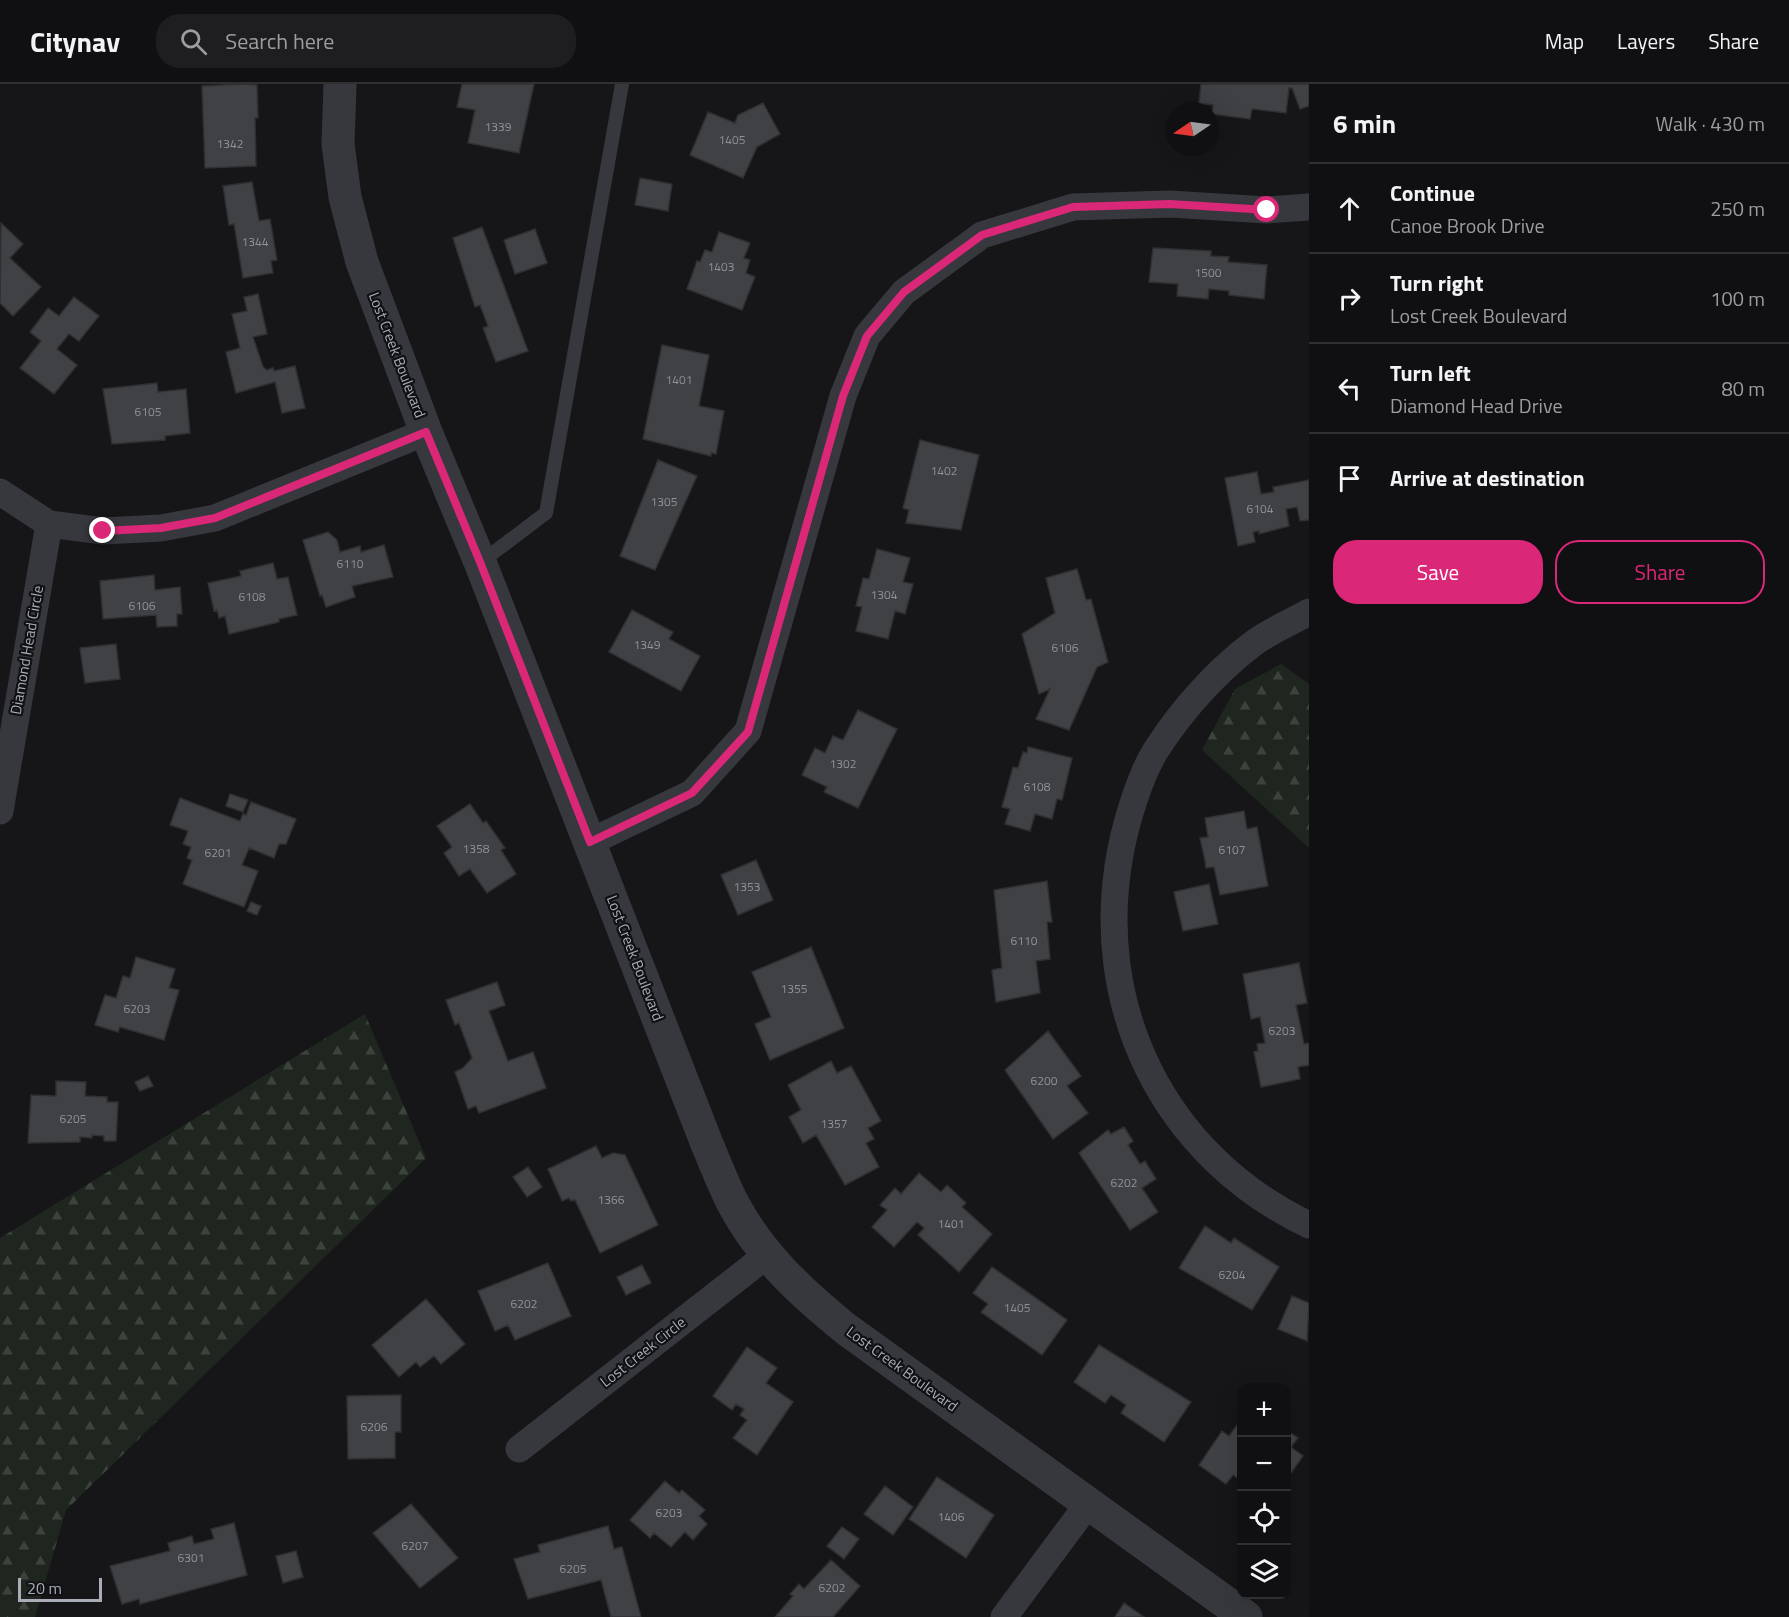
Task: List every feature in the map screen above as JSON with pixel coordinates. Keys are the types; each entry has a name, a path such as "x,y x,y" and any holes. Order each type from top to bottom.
{"street":[{"name":"Lost Creek Boulevard","path":"340,84 338,144 345,197 362,262 426,432 480,562 707,1144 735,1208 767,1255 800,1291 846,1329 1246,1617"},
{"path":"590,842 692,793 748,732 843,396 867,336 904,292 982,235 1073,207 1170,204 1267,210 1309,207"},
{"path":"0,492 49,524 103,531 161,528 215,518 426,432"},
{"name":"Diamond Head Circle","path":"0,811 49,524"},
{"path":"1309,612 1251,645 1202,690 1157,748 1127,818 1114,885 1116,962 1133,1037 1158,1089 1188,1134 1232,1177 1282,1212 1309,1225"},
{"name":"Lost Creek Circle","path":"519,1449 767,1255"},
{"path":"1004,1617 1088,1504"}],"lane":[{"path":"480,562 546,513 622,84"}],"green space":[{"path":"1281,664 1309,684 1309,848 1202,750 1235,689"},
{"path":"365,1014 426,1158 66,1510 35,1617 0,1617 0,1238"}],"building":[{"path":"462,84 534,84 519,153 468,143 475,110 457,107"},
{"path":"1201,84 1309,84 1309,106 1300,109 1292,88 1289,88 1286,113 1252,109 1250,119 1219,115 1219,102 1199,102"},
{"path":"257,85 256,166 205,168 202,86"},
{"path":"763,103 780,134 757,147 743,178 690,155 708,112 735,123 738,115"},
{"path":"640,178 672,184 668,211 635,205"},
{"path":"252,182 259,221 270,219 277,260 271,261 273,273 243,278 234,224 229,225 223,186"},
{"path":"1,223 23,244 10,258 41,287 13,316 0,303"},
{"path":"482,227 528,351 496,362 483,328 488,326 480,305 475,307 453,238"},
{"path":"535,229 547,263 515,274 504,240"},
{"path":"719,232 750,243 744,258 750,260 746,273 755,277 742,310 687,289 697,261 700,262 705,250 712,252"},
{"path":"1153,248 1211,251 1211,256 1229,257 1228,262 1267,265 1264,299 1229,295 1229,291 1209,289 1208,299 1177,296 1178,284 1149,282"},
{"path":"258,294 267,334 253,337 263,367 267,370 273,368 274,371 295,366 305,408 282,413 275,382 236,393 226,352 240,348 232,314 247,311 244,297"},
{"path":"74,297 99,316 79,341 69,334 57,349 77,365 54,394 20,368 41,341 30,332 48,308 59,316"},
{"path":"662,345 709,355 699,406 724,411 716,454 711,453 711,456 643,439"},
{"path":"157,383 158,392 186,389 190,433 165,436 165,440 112,444 103,389"},
{"path":"920,440 979,455 961,530 906,523 909,510 903,508"},
{"path":"658,460 697,476 655,570 620,556"},
{"path":"1257,472 1261,494 1274,492 1273,487 1309,480 1309,520 1300,521 1297,507 1286,509 1289,526 1259,534 1259,531 1253,532 1255,542 1238,546 1225,478"},
{"path":"328,532 337,540 340,552 360,546 361,552 384,545 393,577 352,586 355,597 326,607 322,595 320,596 303,540"},
{"path":"877,549 910,558 903,582 913,584 905,614 895,611 888,639 856,631 862,607 856,606 863,578 869,579"},
{"path":"273,563 277,579 288,577 297,615 279,619 279,622 229,634 225,616 219,618 217,610 214,611 208,583 241,576 240,571"},
{"path":"1077,569 1086,600 1091,599 1108,662 1097,667 1069,730 1036,719 1050,689 1039,694 1022,634 1055,613 1046,578"},
{"path":"154,575 155,590 180,587 182,614 177,614 177,626 157,627 156,615 103,619 100,581"},
{"path":"632,610 673,632 669,639 700,656 681,691 609,652"},
{"path":"116,644 120,679 85,683 80,648"},
{"path":"858,710 897,729 858,808 824,792 827,787 802,775 815,748 825,753 833,736 843,740"},
{"path":"1028,747 1072,758 1062,800 1057,799 1052,819 1035,814 1030,831 1005,824 1010,809 1002,807 1013,767 1018,768 1023,752 1027,753"},
{"path":"230,794 248,800 243,812 226,806"},
{"path":"180,798 240,821 243,814 246,815 251,802 296,819 286,844 279,844 274,858 249,848 242,865 258,871 244,907 183,884 192,860 187,858 191,847 183,844 188,831 170,825"},
{"path":"470,804 483,823 486,821 505,848 501,850 516,874 487,893 470,869 459,876 444,853 452,847 437,826"},
{"path":"1244,811 1247,829 1257,827 1268,886 1220,895 1214,867 1206,868 1200,838 1208,837 1205,818"},
{"path":"756,860 773,900 738,915 721,875"},
{"path":"1047,881 1052,922 1047,922 1050,959 1036,961 1040,993 996,1002 992,970 1002,968 994,890"},
{"path":"1209,884 1218,924 1183,931 1174,892"},
{"path":"251,902 261,906 257,915 247,911"},
{"path":"811,947 844,1028 770,1060 755,1024 771,1017 752,972"},
{"path":"136,957 175,969 169,988 179,990 164,1040 120,1027 118,1032 95,1025 105,995 116,998 123,976 130,978"},
{"path":"1299,963 1307,1003 1296,1005 1304,1044 1309,1043 1309,1065 1298,1067 1300,1079 1261,1087 1254,1052 1258,1051 1257,1044 1265,1043 1260,1017 1251,1019 1243,974"},
{"path":"497,982 505,1005 489,1011 508,1061 533,1052 546,1088 479,1113 476,1106 468,1109 455,1072 463,1068 472,1058 459,1023 455,1025 446,1000"},
{"path":"1048,1031 1081,1076 1067,1086 1088,1113 1053,1139 1005,1070"},
{"path":"831,1061 837,1073 851,1066 881,1121 868,1128 874,1139 866,1143 879,1167 845,1185 816,1135 803,1143 789,1117 801,1110 788,1085"},
{"path":"148,1076 153,1086 140,1091 135,1082"},
{"path":"56,1081 86,1082 85,1096 107,1097 107,1102 118,1102 116,1141 104,1141 104,1136 92,1135 92,1138 80,1137 80,1142 28,1143 31,1095 56,1096"},
{"path":"1124,1127 1133,1141 1128,1145 1140,1164 1145,1161 1156,1179 1142,1188 1158,1212 1130,1230 1079,1153 1108,1130 1111,1134"},
{"path":"596,1146 602,1158 613,1153 625,1155 658,1225 600,1253 575,1200 571,1201 569,1198 562,1201 548,1169"},
{"path":"528,1167 542,1187 527,1197 513,1177"},
{"path":"919,1173 941,1192 947,1185 966,1203 962,1207 992,1234 959,1272 918,1235 924,1228 917,1222 894,1247 872,1227 887,1210 880,1205 895,1188 901,1194"},
{"path":"1205,1226 1231,1243 1234,1238 1279,1267 1252,1310 1179,1268"},
{"path":"548,1263 571,1316 515,1340 508,1325 495,1331 478,1291"},
{"path":"642,1265 651,1283 626,1295 617,1277"},
{"path":"992,1267 1067,1320 1042,1355 981,1312 988,1304 973,1293"},
{"path":"1292,1296 1309,1303 1307,1341 1278,1329"},
{"path":"426,1299 465,1344 441,1364 434,1356 420,1367 416,1362 399,1377 372,1345"},
{"path":"1099,1345 1191,1402 1164,1442 1121,1413 1126,1405 1111,1395 1105,1403 1074,1382"},
{"path":"747,1347 777,1368 766,1383 793,1402 757,1455 733,1438 747,1420 740,1415 744,1409 736,1404 732,1410 713,1396"},
{"path":"401,1395 401,1432 395,1432 395,1458 348,1459 347,1396"},
{"path":"1237,1425 1237,1478 1233,1475 1226,1484 1199,1465 1222,1431 1229,1436"},
{"path":"1291,1433 1298,1438 1291,1447"},
{"path":"1291,1447 1303,1456 1291,1473"},
{"path":"937,1477 994,1515 966,1558 909,1519"},
{"path":"665,1481 679,1493 682,1490 705,1510 699,1516 707,1524 693,1540 685,1532 671,1547 654,1533 650,1538 630,1520"},
{"path":"885,1486 913,1507 893,1535 864,1514"},
{"path":"411,1504 458,1558 420,1588 373,1533"},
{"path":"234,1523 247,1575 140,1604 139,1599 122,1604 110,1566 170,1551 168,1543 192,1536 194,1544 214,1539 211,1529"},
{"path":"608,1526 614,1549 622,1547 641,1617 611,1617 601,1580 528,1599 514,1559 540,1552 538,1545"},
{"path":"842,1527 859,1539 844,1559 827,1546"},
{"path":"296,1551 303,1577 283,1583 276,1556"},
{"path":"831,1560 860,1586 833,1617 775,1617 793,1596 790,1594 799,1584 804,1589"},
{"path":"1124,1603 1144,1617 1115,1617"}],"route":[{"path":"103,531 161,528 215,518 426,432 480,562 590,842 692,793 748,732 843,396 867,336 904,292 982,235 1073,207 1170,204 1267,210"}]}
